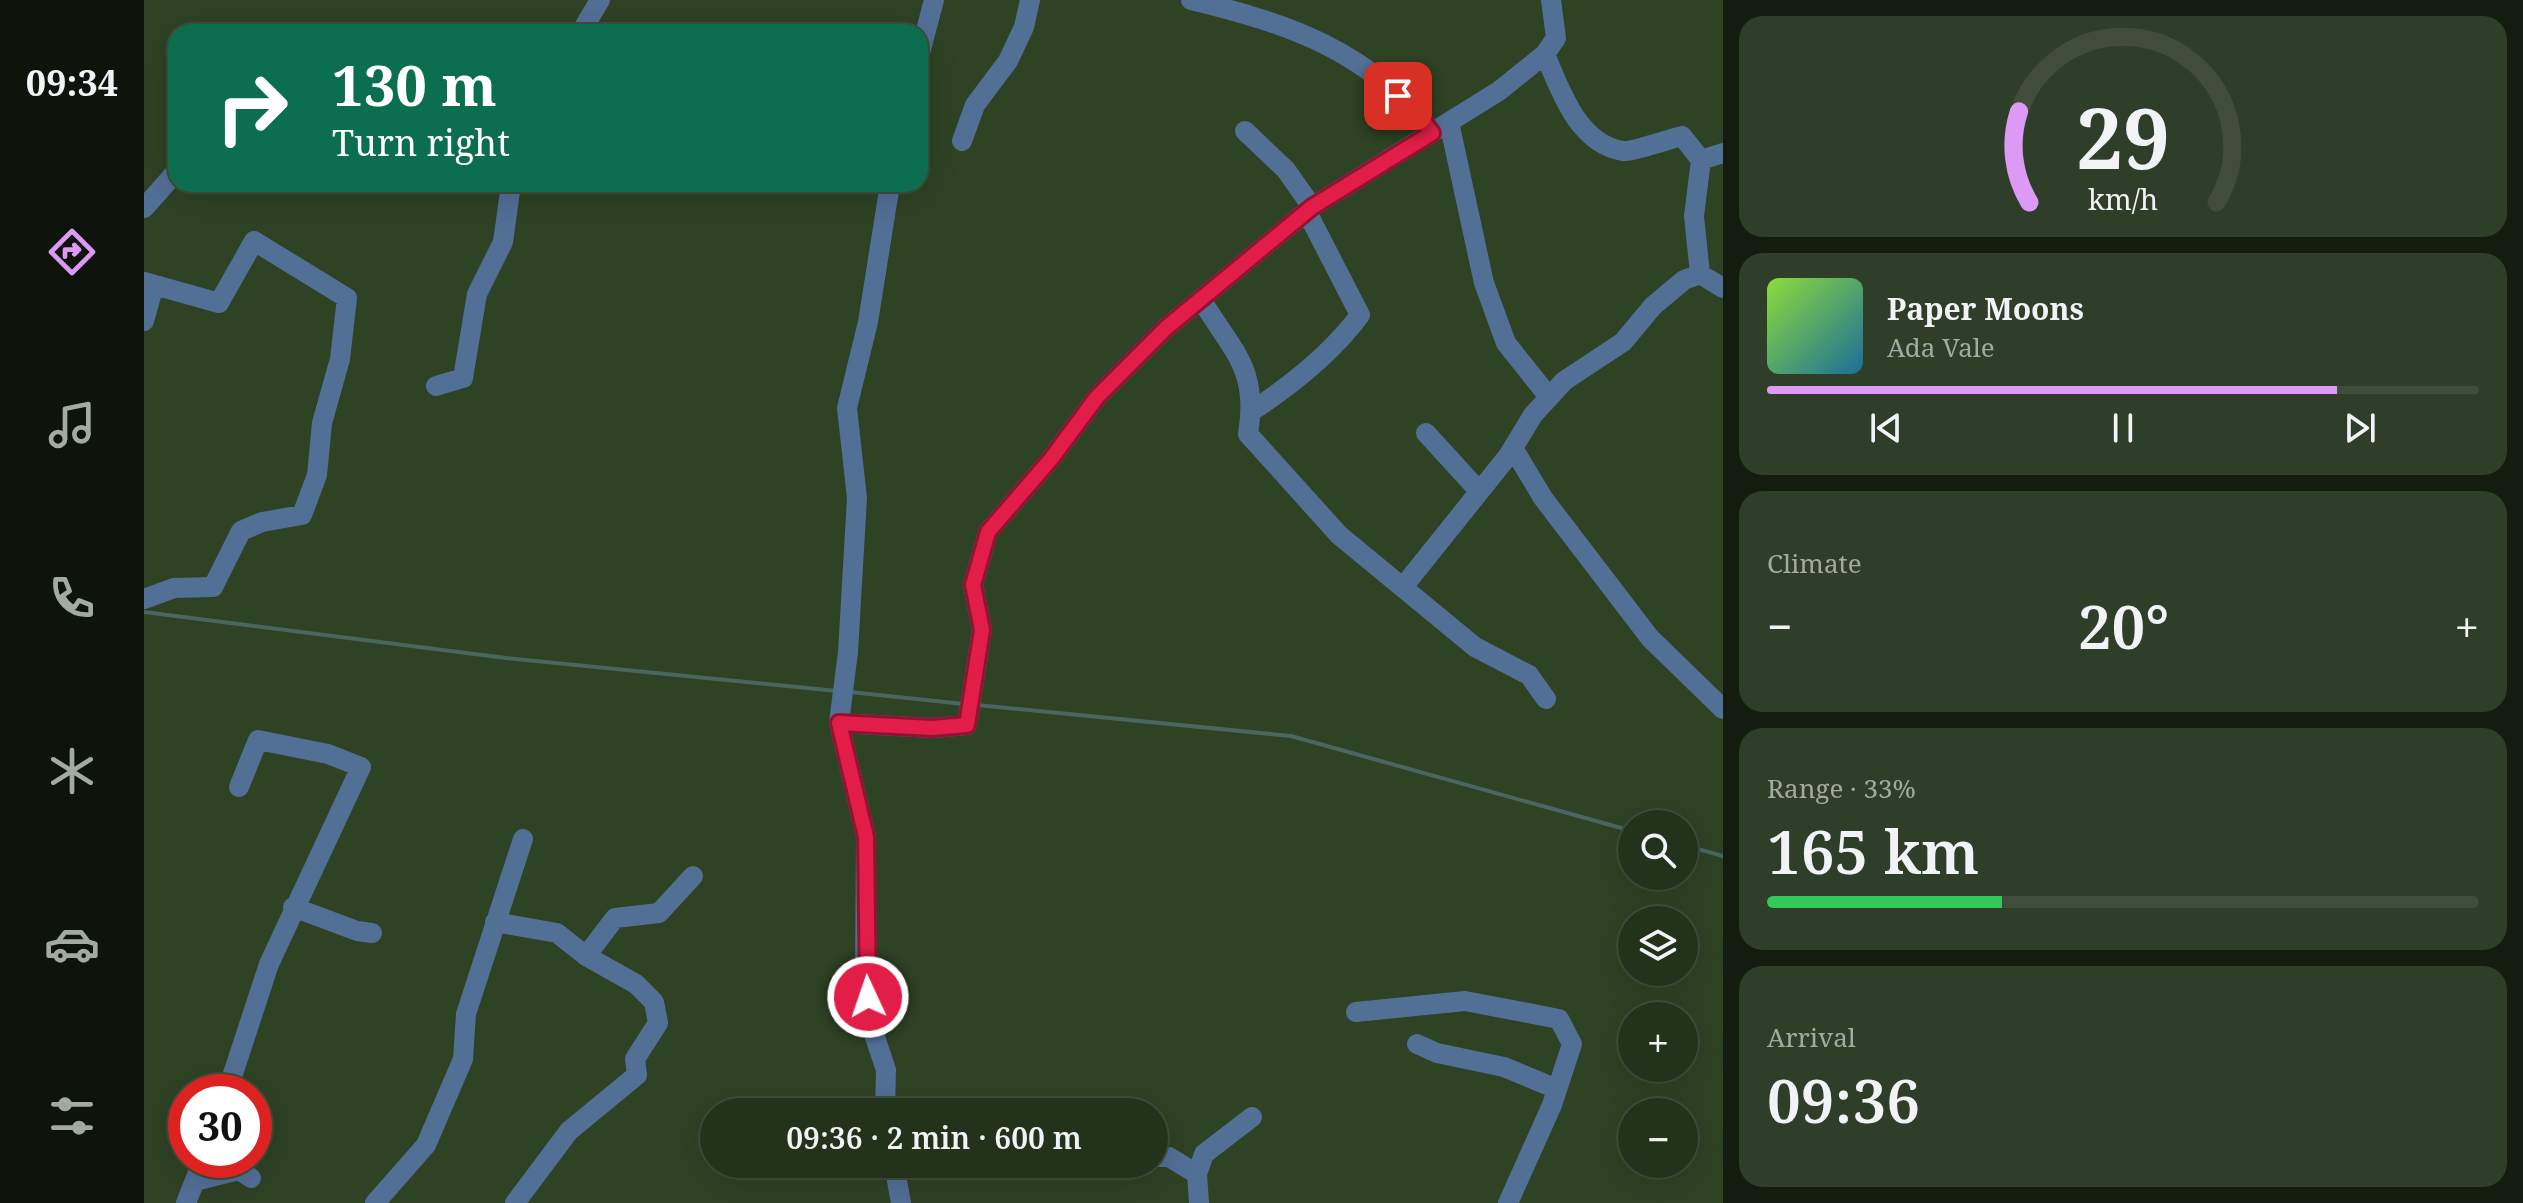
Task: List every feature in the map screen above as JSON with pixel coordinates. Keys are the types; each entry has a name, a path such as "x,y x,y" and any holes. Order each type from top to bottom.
{"street":[{"path":"586,24 600,0"},
{"path":"928,24 934,0"},
{"path":"962,141 975,105 1008,61 1024,27 1030,0"},
{"path":"1191,0 1294,28 1348,54 1440,127 1484,283 1506,343 1549,397"},
{"path":"839,723 932,728 967,725 982,630 973,585 988,532 1051,459 1097,397 1166,328 1310,210 1499,91 1545,54 1556,38 1551,0"},
{"path":"1545,54 1561,92 1591,138 1624,151 1682,136 1701,160 1694,216 1700,274"},
{"path":"1245,131 1286,170 1310,210 1360,315 1341,341 1286,388 1252,411"},
{"path":"1701,160 1723,153"},
{"path":"144,208 168,181"},
{"path":"436,386 463,378 477,294 503,242 510,192"},
{"path":"885,1098 886,1070 874,1034 865,979 866,837 839,723 848,652 857,498 847,408 868,322 889,192"},
{"path":"144,321 149,283 219,303 254,241 347,298 340,359 322,423 317,475 302,515 262,522 241,531 213,587 174,588 144,599"},
{"path":"1403,587 1513,448 1533,415 1564,381 1623,342 1653,306 1684,280 1700,274"},
{"path":"1700,274 1723,288"},
{"path":"1201,299 1248,374 1252,411 1248,434 1339,535 1475,647 1529,675 1546,699"},
{"path":"1426,433 1479,491"},
{"path":"1513,448 1543,498 1650,638 1723,709"},
{"path":"233,1074 251,1014 293,907 361,767 328,754 258,740 239,787"},
{"path":"375,1203 426,1145 457,1074 463,1059 466,1014 523,839"},
{"path":"586,956 615,918 659,913 693,876"},
{"path":"293,907 357,931 372,933"},
{"path":"495,922 557,933 586,956 636,984 654,1002 658,1023 635,1059 637,1075 569,1131 515,1203"},
{"path":"1356,1012 1465,1001 1559,1019 1572,1044 1557,1089 1508,1203"},
{"path":"1417,1044 1437,1053 1504,1067 1557,1089"},
{"path":"1199,1203 1197,1174 1204,1154 1252,1117"},
{"path":"1168,1157 1197,1174"},
{"path":"186,1203 196,1178"},
{"path":"195,1181 207,1178"},
{"path":"897,1178 901,1203"}],"waterway":[{"path":"144,612 506,658 837,691"},
{"path":"850,692 964,704"},
{"path":"977,705 1291,736 1618,827"},
{"path":"1698,849 1723,856"}],"route":[{"path":"868,997 865,979 866,837 839,723 932,728 967,725 982,630 973,585 988,532 1051,459 1097,397 1166,328 1312,207 1432,133 1411,105 1398,96"}]}
